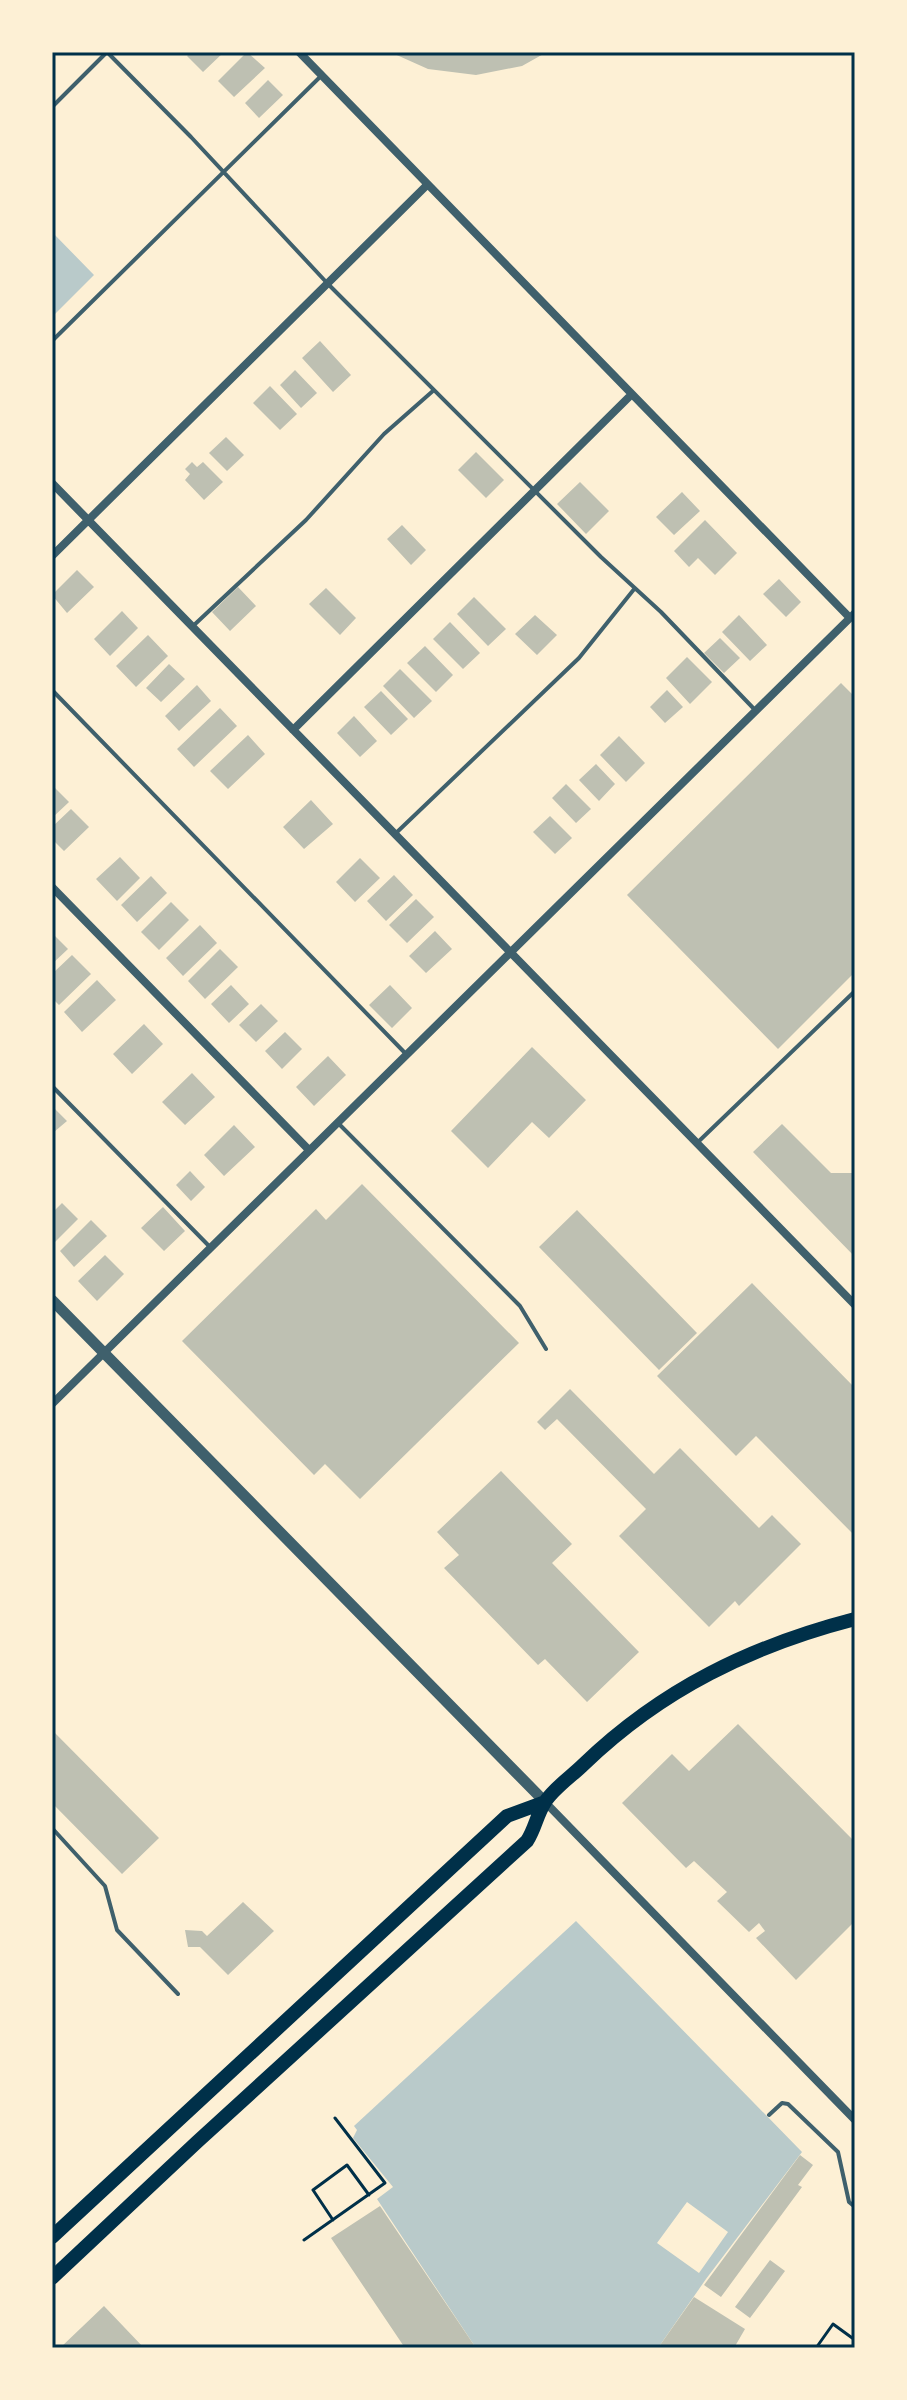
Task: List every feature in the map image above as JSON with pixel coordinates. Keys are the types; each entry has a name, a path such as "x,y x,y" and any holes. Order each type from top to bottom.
{"main road":[{"path":"52,2278 527,1841 545,1802 623,1728 718,1667 801,1634 855,1619"},
{"path":"52,2237 507,1816 545,1802"}],"street":[{"path":"52,1404 852,615 299,52"},
{"path":"52,556 427,185"},
{"path":"293,730 632,394"},
{"path":"52,483 855,1305"},
{"path":"52,887 309,1150"},
{"path":"52,1300 855,2120"}],"lane":[{"path":"52,107 107,52 328,284 661,612 756,711"},
{"path":"52,341 322,75"},
{"path":"192,627 306,520 384,434 434,390"},
{"path":"395,834 579,658 635,588"},
{"path":"52,690 406,1054"},
{"path":"697,1143 855,991"},
{"path":"52,1086 211,1247"},
{"path":"337,1122 520,1306 546,1349"},
{"path":"52,1828 105,1886 117,1930 178,1994"},
{"path":"769,2115 782,2103 788,2104 838,2152 849,2202 855,2207"}],"path":[{"path":"304,2240 385,2183 335,2118"},
{"path":"333,2220 313,2190 347,2165 369,2195"},
{"path":"816,2348 833,2324 855,2340"}],"shaded area":[{"path":"52,232 94,275 52,317"},
{"path":"576,1921 802,2152 658,2348 476,2348 377,2199 393,2187 353,2138 357,2130 354,2126","holes":["687,2202 728,2232 699,2273 657,2243"]}],"building":[{"path":"191,52 224,52 203,72 187,56"},
{"path":"247,52 265,68 234,97 218,81"},
{"path":"390,52 547,52 522,66 476,75 428,69"},
{"path":"268,80 283,95 259,118 245,103"},
{"path":"320,341 351,375 333,392 302,358"},
{"path":"295,370 317,393 301,408 280,385"},
{"path":"270,386 297,414 280,430 253,403"},
{"path":"226,437 244,455 227,471 209,453"},
{"path":"476,452 504,480 486,498 458,470"},
{"path":"192,462 197,467 203,462 223,482 204,500 185,480 190,474 185,469"},
{"path":"580,482 609,511 586,534 557,504"},
{"path":"682,492 700,511 674,535 656,517"},
{"path":"705,520 737,553 715,575 698,558 689,567 674,551"},
{"path":"402,525 426,550 411,565 387,539"},
{"path":"77,570 94,587 67,613 52,595"},
{"path":"779,579 801,602 786,617 763,594"},
{"path":"238,587 256,606 230,631 212,612"},
{"path":"326,588 356,618 340,635 309,604"},
{"path":"474,597 506,629 488,646 457,614"},
{"path":"122,611 138,628 110,656 94,639"},
{"path":"535,615 557,635 537,655 515,634"},
{"path":"739,615 767,645 750,661 722,632"},
{"path":"450,622 480,653 463,669 433,639"},
{"path":"148,635 168,656 136,687 116,666"},
{"path":"720,638 740,658 724,673 704,653"},
{"path":"425,646 453,675 436,692 407,663"},
{"path":"687,657 712,682 690,704 666,678"},
{"path":"169,664 185,679 161,702 146,688"},
{"path":"400,669 432,701 414,718 383,686"},
{"path":"841,683 855,697 855,972 778,1049 627,895"},
{"path":"197,685 211,701 179,731 165,716"},
{"path":"667,690 683,707 665,723 650,707"},
{"path":"381,691 408,719 391,735 364,707"},
{"path":"220,708 237,726 194,767 177,749"},
{"path":"354,716 377,741 360,757 337,733"},
{"path":"248,735 265,754 228,789 210,771"},
{"path":"619,736 645,763 626,782 600,755"},
{"path":"596,764 615,784 599,801 579,780"},
{"path":"566,784 591,809 576,823 552,798"},
{"path":"52,785 69,802 52,818"},
{"path":"311,800 333,824 304,849 283,827"},
{"path":"71,809 89,827 64,851 52,839 52,827"},
{"path":"550,816 572,838 555,854 533,832"},
{"path":"120,857 140,878 117,901 96,879"},
{"path":"360,858 380,878 355,902 336,882"},
{"path":"394,875 413,895 386,921 367,901"},
{"path":"151,876 167,893 137,922 121,905"},
{"path":"416,899 434,917 407,943 389,925"},
{"path":"171,902 189,920 159,950 141,932"},
{"path":"200,925 217,943 183,976 166,958"},
{"path":"435,931 452,949 426,973 409,956"},
{"path":"52,933 68,949 52,964"},
{"path":"220,949 238,967 205,999 188,981"},
{"path":"72,955 91,974 59,1005 52,998 52,974"},
{"path":"97,980 116,1000 82,1032 64,1012"},
{"path":"231,985 249,1004 229,1023 211,1004"},
{"path":"390,985 412,1008 392,1028 369,1005"},
{"path":"261,1004 278,1021 256,1042 239,1025"},
{"path":"144,1024 163,1044 132,1074 113,1054"},
{"path":"285,1032 302,1049 282,1069 265,1051"},
{"path":"532,1047 586,1100 549,1138 532,1122 488,1168 451,1131"},
{"path":"328,1056 346,1075 314,1106 296,1087"},
{"path":"192,1073 215,1097 185,1125 162,1102"},
{"path":"55,1109 67,1121 54,1132 52,1112"},
{"path":"782,1124 831,1173 855,1173 855,1257 753,1152"},
{"path":"234,1125 255,1147 224,1176 204,1155"},
{"path":"190,1171 205,1187 191,1201 176,1185"},
{"path":"362,1184 519,1343 360,1499 325,1464 314,1475 182,1341 316,1209 326,1220"},
{"path":"62,1203 78,1219 52,1245 52,1213"},
{"path":"163,1207 185,1231 164,1251 141,1228"},
{"path":"577,1210 697,1333 659,1370 539,1247"},
{"path":"91,1220 107,1236 74,1267 60,1251"},
{"path":"105,1255 124,1274 97,1301 78,1281"},
{"path":"752,1283 855,1388 855,1536 756,1436 736,1456 657,1376"},
{"path":"570,1389 654,1474 680,1448 759,1528 772,1515 801,1544 739,1606 735,1601 709,1627 619,1536 646,1509 557,1419 545,1430 537,1422"},
{"path":"501,1471 572,1544 552,1563 639,1652 587,1702 545,1659 538,1665 444,1568 459,1555 437,1532"},
{"path":"738,1724 855,1842 855,1921 796,1980 756,1938 765,1931 759,1923 749,1932 717,1901 727,1892 694,1861 686,1868 622,1803 672,1754 689,1771"},
{"path":"52,1730 159,1838 122,1874 52,1803"},
{"path":"243,1902 274,1931 228,1975 200,1947 188,1947 185,1930 202,1931 207,1936"},
{"path":"800,2155 813,2165 798,2185 802,2187 721,2297 704,2285"},
{"path":"380,2206 476,2348 405,2348 331,2238"},
{"path":"770,2260 785,2271 750,2318 735,2307"},
{"path":"694,2297 745,2329 734,2348 658,2348"},
{"path":"104,2306 144,2348 60,2348"}]}
